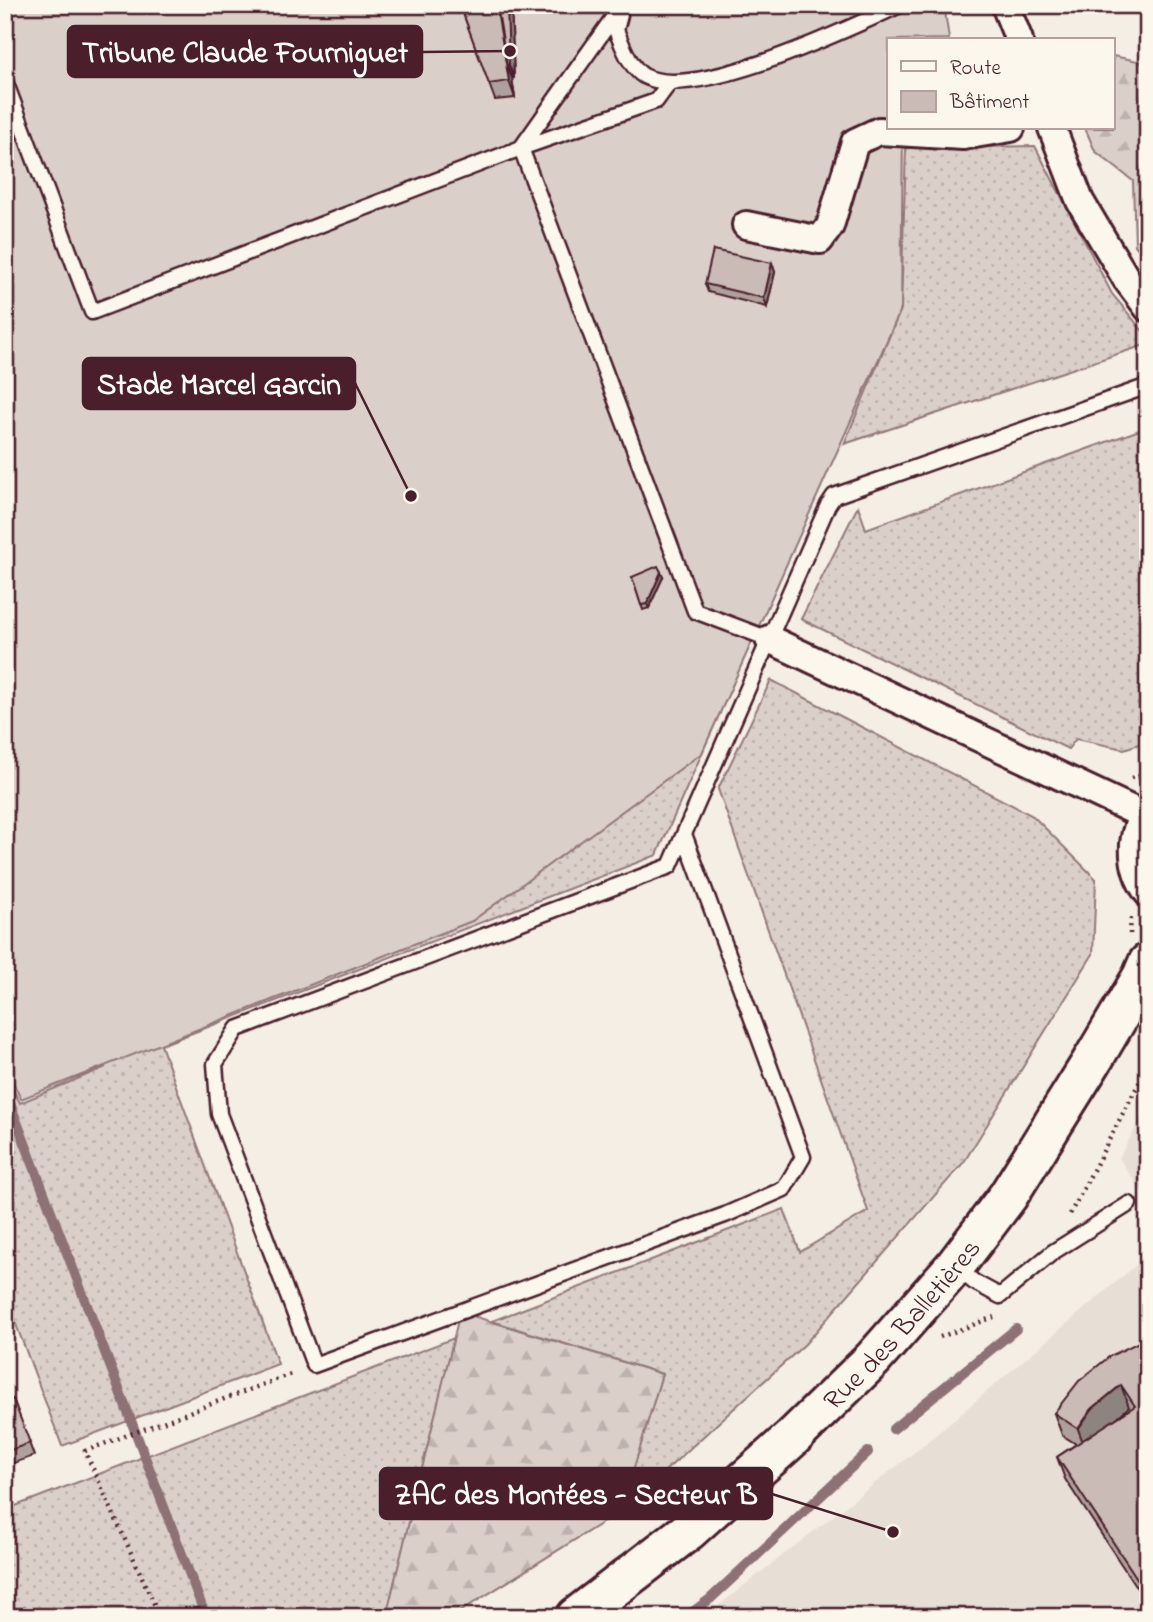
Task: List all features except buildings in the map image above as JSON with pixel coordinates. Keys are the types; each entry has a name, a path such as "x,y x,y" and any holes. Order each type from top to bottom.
{"main road":[{"name":"Rue des Balletières","path":"576,1617 688,1531 791,1439 873,1359 955,1266 1015,1184 1094,1058 1148,963"}],"street":[{"path":"1004,6 1018,38"},
{"path":"746,225 820,240 830,226 855,142 879,131 963,136 999,130"},
{"path":"1053,130 1080,201 1127,280 1148,308"},
{"path":"769,639 1145,811 1135,834 1133,851 1138,875 1148,893"}],"lane":[{"path":"622,5 616,30 628,56 643,76 678,84 801,50 900,5"},
{"path":"521,148 622,5"},
{"path":"5,81 92,312 521,148 656,101 670,82"},
{"path":"521,148 695,611 769,639"},
{"path":"684,834 803,1157 784,1189 725,1215 314,1365 219,1115 215,1064 237,1029 670,866 769,639 834,496 1148,386"},
{"path":"955,1266 974,1282 1000,1296 1053,1252 1129,1204"}],"path":[{"path":"160,1617 85,1451 314,1365"}],"shaded area":[{"path":"1148,1105 1148,1202 1119,1158"},
{"path":"1148,1255 1148,1617 704,1617 920,1448"}],"green space":[{"path":"5,5 944,5 949,38 887,38 887,130 903,130 901,309 702,753 472,921 21,1099 5,1066"},
{"path":"1114,56 1148,63 1148,260 1135,245 1133,181 1095,151 1086,130 1114,130"},
{"path":"5,131 733,683 657,855 161,1045 278,1364 62,1446 5,1295 5,1074 20,1103 106,1067 78,1077"},
{"path":"1035,146 1112,294 1148,337 1148,344 844,444 901,309 906,148"},
{"path":"1148,427 1148,741 1124,749 1076,739 1068,749 801,619 858,506 866,529"},
{"path":"771,680 1033,816 1096,879 1093,954 964,1162 805,1344 621,1511 662,1374 492,1321 784,1209 800,1252 868,1211 718,789"},
{"path":"460,1312 662,1374 621,1511 451,1617 386,1617"},
{"path":"454,1338 386,1617 5,1617 5,1510"}],"waterway":[{"path":"9,1101 206,1617"},
{"path":"893,1429 1016,1329"},
{"path":"686,1617 710,1599 868,1452"}],"place":[{"name":"Tribune Claude Fourniguet","path":"510,51"},
{"name":"Stade Marcel Garcin","path":"411,496"},
{"name":"ZAC des Montées - Secteur B","path":"893,1532"}]}
